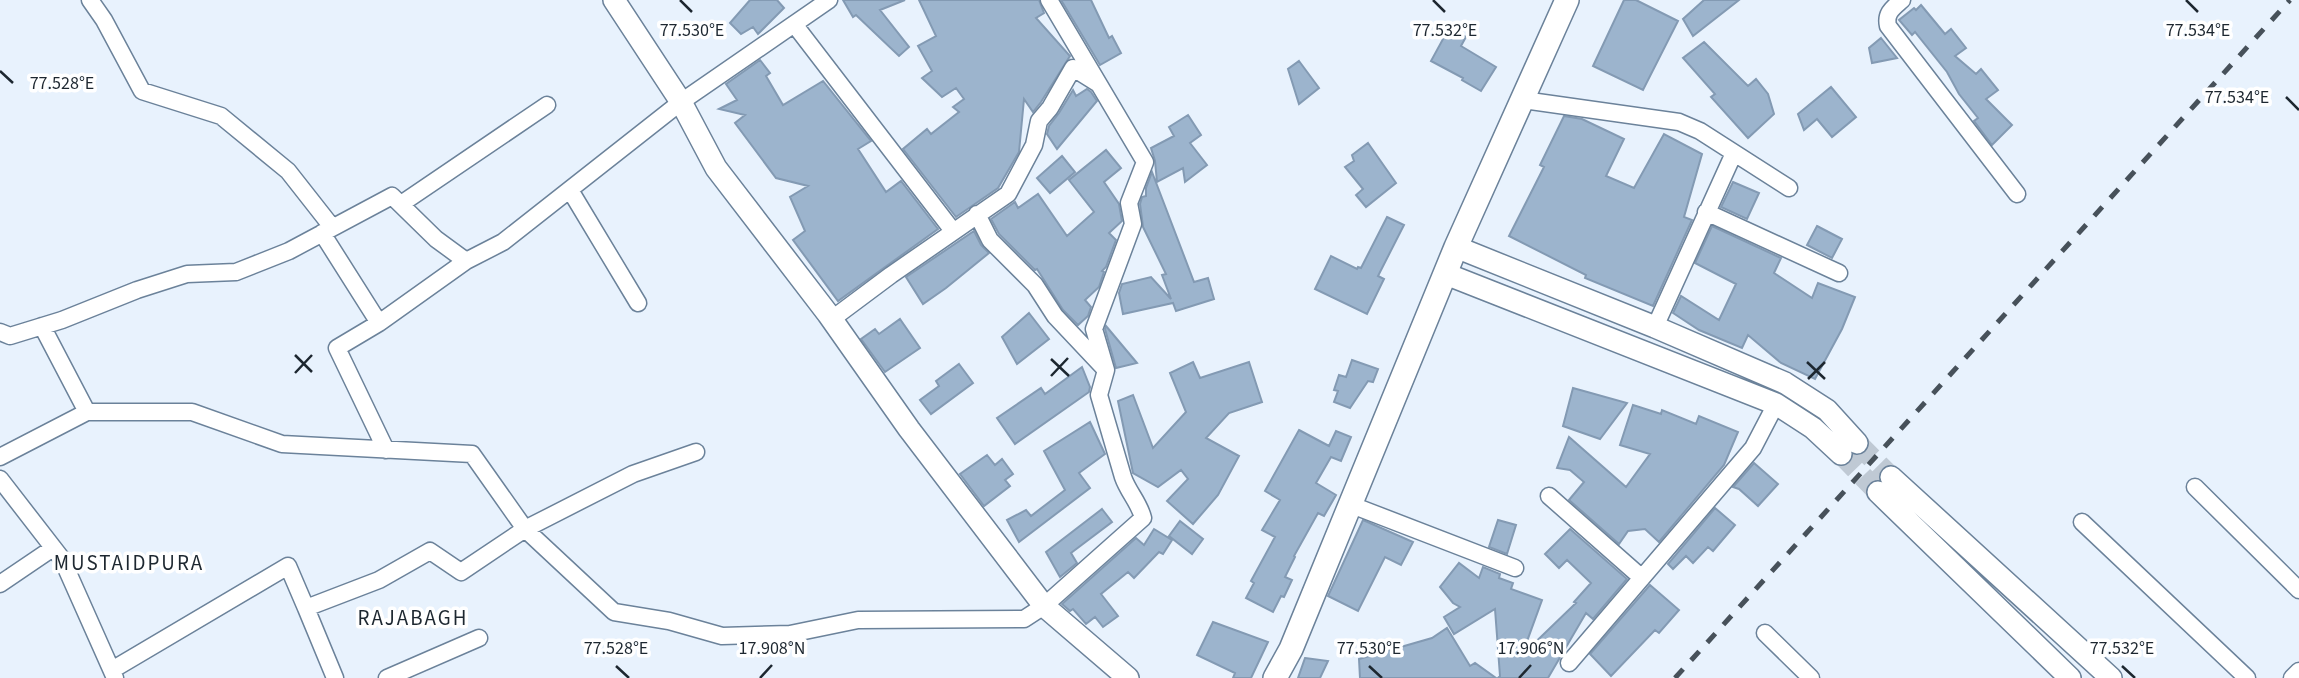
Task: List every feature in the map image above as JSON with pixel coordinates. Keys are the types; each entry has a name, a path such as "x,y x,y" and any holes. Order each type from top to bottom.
{"highway":[{"path":"1275,678 1291,649 1456,247 1567,0"}],"main road":[{"path":"614,0 681,102 716,168 832,319 909,429 1044,606 1128,678"},
{"path":"1446,274 1776,404 1849,449 1827,411 1785,383 1456,247"},
{"path":"2070,678 1885,484 2111,678"}],"street":[{"path":"90,0 104,20 142,91 221,116 288,171 327,230 379,323"},
{"path":"386,450 338,348 379,323 466,261 503,242 681,102 829,0"},
{"path":"0,457 87,412 192,412 282,444 471,454 525,529 614,612 669,621 722,636 790,634 858,620 1024,619 1044,606 1143,518 1139,505 1123,477 1099,395 1105,370 1094,329 1133,224 1129,203 1145,162 1049,0"},
{"path":"1902,0 1888,13 1888,26 2017,194"},
{"path":"794,24 953,231"},
{"path":"832,319 976,214 1008,194 1034,145 1039,121 1050,108 1073,68 1099,85"},
{"path":"1523,100 1679,122 1700,131 1789,188"},
{"path":"401,204 547,105"},
{"path":"1655,327 1734,153"},
{"path":"570,190 638,303"},
{"path":"0,332 10,336 187,274 236,272 289,251 392,196 436,239 466,261"},
{"path":"1706,212 1839,273"},
{"path":"976,214 990,240 1035,285 1055,316 1105,370"},
{"path":"42,326 87,412"},
{"path":"1569,663 1753,448 1776,404"},
{"path":"306,608 379,580 430,551 461,572 525,529 633,474 696,452"},
{"path":"0,480 62,559 113,674 288,566 335,678"},
{"path":"2196,487 2299,590"},
{"path":"1549,496 1642,578"},
{"path":"1349,504 1516,568"},
{"path":"2082,522 2246,678"},
{"path":"0,584 53,548"},
{"path":"1765,633 1811,678"},
{"path":"387,678 479,638"},
{"path":"2292,678 2299,671"}],"building":[{"path":"750,0 777,0 784,8 758,34 753,27 741,34 730,23"},
{"path":"843,0 905,0 880,10 909,47 899,56 856,15 853,17"},
{"path":"919,0 1039,0 1044,13 1036,18 1070,56 1033,112 1024,99 1019,152 998,188 956,217 903,149 927,129 931,134 959,112 953,107 964,99 956,88 942,97 922,78 932,71 918,46 936,36"},
{"path":"1061,0 1091,0 1109,38 1112,36 1121,53 1100,65"},
{"path":"1624,0 1636,0 1678,21 1643,90 1593,66"},
{"path":"1704,0 1739,0 1693,36 1683,19"},
{"path":"1921,5 1945,34 1951,29 1966,48 1955,56 1976,74 1981,69 1998,90 1986,99 2012,125 1992,145 1974,121 1978,118 1959,94 1947,72 1915,32 1912,35 1899,20"},
{"path":"1449,28 1466,37 1461,46 1496,67 1481,91 1431,61"},
{"path":"1881,38 1897,58 1872,63 1869,48"},
{"path":"1704,42 1748,86 1756,79 1768,94 1774,114 1748,138 1711,97 1715,94 1683,58"},
{"path":"760,60 770,73 766,76 783,105 823,81 871,141 858,149 886,192 901,181 938,229 838,301 793,240 805,231 790,197 808,186 776,178 735,123 745,115 719,109 737,100 726,84"},
{"path":"1299,61 1319,88 1299,104 1288,69"},
{"path":"1831,87 1856,117 1832,137 1817,119 1804,130 1798,114"},
{"path":"1087,89 1097,101 1057,149 1047,134 1049,126 1073,90 1076,96"},
{"path":"1188,115 1201,135 1190,143 1207,165 1185,182 1183,168 1157,182 1151,148 1174,136 1169,127"},
{"path":"1564,116 1582,119 1624,139 1606,176 1634,188 1664,134 1702,154 1684,217 1692,220 1653,306 1585,278 1586,275 1509,236 1544,167 1540,165"},
{"path":"1368,143 1396,183 1366,207 1356,195 1363,189 1345,167 1354,161 1352,155"},
{"path":"1106,150 1121,168 1104,182 1119,204 1122,221 1109,233 1116,240 1102,271 1104,272 1099,287 1085,300 1091,307 1088,316 1078,325 1063,310 1037,269 999,234 991,219 1015,202 1018,208 1038,194 1067,236 1094,212 1069,180"},
{"path":"1062,156 1075,172 1050,193 1037,178"},
{"path":"1152,172 1194,282 1208,278 1214,299 1176,311 1173,303 1123,314 1119,293 1122,284 1151,277 1171,299 1162,275 1166,274 1143,227 1140,204 1142,197 1146,196"},
{"path":"1733,182 1759,193 1747,219 1721,207"},
{"path":"1387,217 1404,225 1378,276 1384,279 1367,314 1315,289 1331,256 1357,269 1361,268"},
{"path":"1712,226 1781,258 1774,273 1812,298 1818,283 1855,297 1842,329 1815,379 1781,363 1748,335 1742,348 1699,330 1673,313 1681,296 1719,320 1736,284 1695,263"},
{"path":"1817,226 1842,239 1832,258 1807,245"},
{"path":"974,231 981,245 989,253 923,304 906,277"},
{"path":"1029,313 1049,339 1017,364 1002,337"},
{"path":"900,319 920,348 885,372 861,339 875,329 879,334"},
{"path":"1106,326 1137,363 1116,368"},
{"path":"1352,360 1378,369 1373,382 1368,381 1350,408 1334,402 1338,391 1334,390 1339,375 1346,377"},
{"path":"1193,362 1200,378 1249,362 1262,402 1229,413 1206,438 1239,456 1218,495 1193,524 1167,501 1188,479 1181,470 1158,487 1133,473 1118,401 1133,395 1153,448 1186,412 1170,373"},
{"path":"959,364 973,383 931,414 920,400 939,386 936,381"},
{"path":"1082,367 1090,387 1089,392 1015,444 997,418 1041,388 1045,394"},
{"path":"1573,388 1627,403 1600,439 1563,426"},
{"path":"1633,405 1661,414 1662,410 1696,424 1699,416 1738,432 1724,465 1659,542 1645,529 1628,531 1619,544 1569,500 1584,482 1570,470 1557,468 1569,437 1626,487 1650,454 1620,445"},
{"path":"1090,422 1105,454 1079,473 1090,488 1019,542 1007,520 1026,510 1031,516 1065,490 1044,451"},
{"path":"1299,430 1329,446 1336,431 1351,437 1341,461 1331,457 1316,483 1336,495 1324,516 1318,513 1294,556 1285,577 1292,580 1273,612 1246,598 1254,583 1251,581 1275,537 1262,530 1280,500 1265,491"},
{"path":"987,455 995,465 1002,459 1013,474 1005,480 1010,486 984,506 960,474"},
{"path":"1754,463 1778,484 1758,506 1733,487"},
{"path":"1715,508 1735,525 1713,551 1708,547 1693,563 1686,556 1673,569 1668,564"},
{"path":"1102,509 1112,522 1071,553 1077,563 1060,577 1046,552"},
{"path":"1363,520 1413,542 1401,565 1385,557 1358,611 1328,596"},
{"path":"1498,520 1516,525 1507,554 1489,547"},
{"path":"1180,521 1203,539 1192,554 1169,536"},
{"path":"1154,529 1172,540 1163,554 1159,552 1134,578 1128,572 1101,594 1118,616 1103,627 1095,617 1086,624 1073,609 1070,611 1062,604 1136,538 1144,545"},
{"path":"1570,529 1627,579 1593,619 1586,613 1548,678 1498,678 1495,609 1454,634 1444,617 1460,607 1453,603 1440,587 1459,563 1479,578 1483,567 1500,574 1499,578 1513,583 1511,589 1542,600 1522,655 1576,603 1574,602 1591,583 1567,560 1559,568 1545,554"},
{"path":"1650,585 1679,610 1659,633 1655,630 1611,676 1590,654"},
{"path":"1213,622 1268,642 1251,678 1233,678 1235,673 1197,655"},
{"path":"1447,628 1470,666 1475,663 1496,678 1360,678 1359,659 1432,638"},
{"path":"1305,658 1328,661 1320,678 1298,678"}],"tunnel":[{"path":"1857,443 1891,477"},
{"path":"1841,454 1878,492"}],"railway":[{"path":"1675,678 2290,0"}],"district":[{"name":"MUSTAIDPURA","path":"129,563"},
{"name":"RAJABAGH","path":"413,618"}]}
